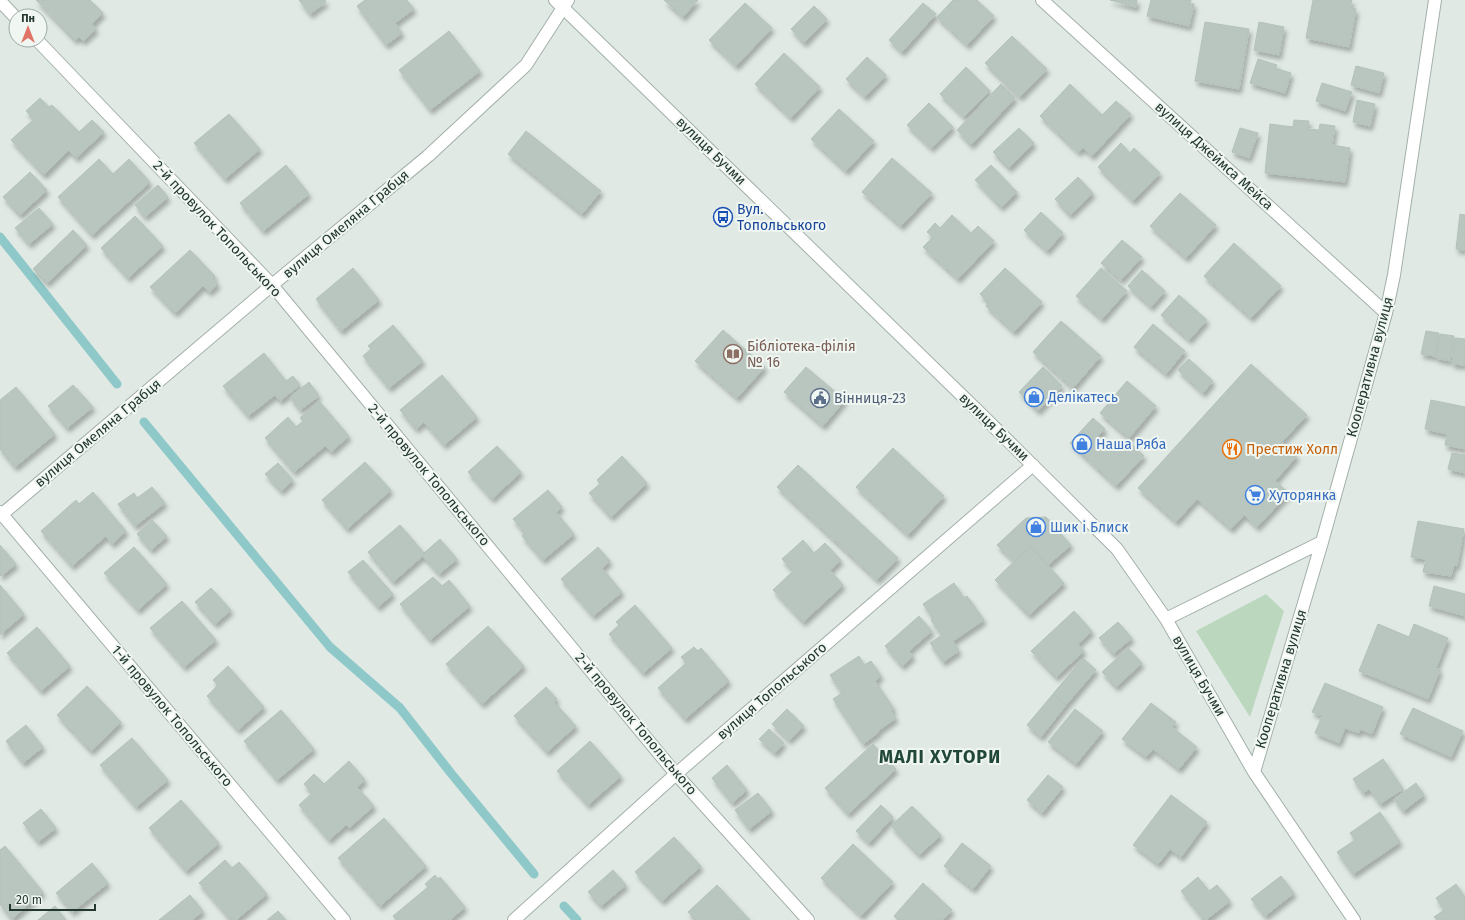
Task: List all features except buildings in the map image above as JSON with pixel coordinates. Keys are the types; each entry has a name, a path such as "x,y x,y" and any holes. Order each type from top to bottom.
{"street":[{"name":"вулиця Джеймса Мейса","path":"1042,0 1386,313"},
{"name":"Кооперативна вулиця","path":"1254,772 1322,542 1386,313 1394,275 1435,0"},
{"path":"0,1 8,10"},
{"name":"вулиця Омеляна Грабця","path":"1,514 272,285 428,156 526,66 562,3"},
{"name":"вулиця Бучми","path":"562,3 1117,549 1166,619 1254,772 1354,920"},
{"name":"2-й провулок Топольського","path":"45,48 272,285 676,774 808,920"},
{"name":"вулиця Топольського","path":"514,920 676,774 1033,465"},
{"name":"1-й провулок Топольського","path":"1,514 344,920"},
{"path":"1166,619 1322,542"}],"green space":[{"path":"1266,594 1284,611 1250,717 1196,631"}],"waterway":[{"path":"0,237 117,384"},
{"path":"144,422 330,647 400,708 450,772 534,874"},
{"path":"564,906 577,920"}],"place":[{"name":"Вул. Топольського","path":"723,217"},
{"name":"Бібліотека-філія № 16","path":"733,354"},
{"name":"Делікатесь","path":"1034,397"},
{"name":"Вінниця-23","path":"820,398"},
{"name":"Наша Ряба","path":"1082,444"},
{"name":"Престиж Холл","path":"1232,449"},
{"name":"Хуторянка","path":"1255,495"},
{"name":"Шик і Блиск","path":"1036,527"}],"district":[{"name":"МАЛІ ХУТОРИ","path":"940,757"}]}
